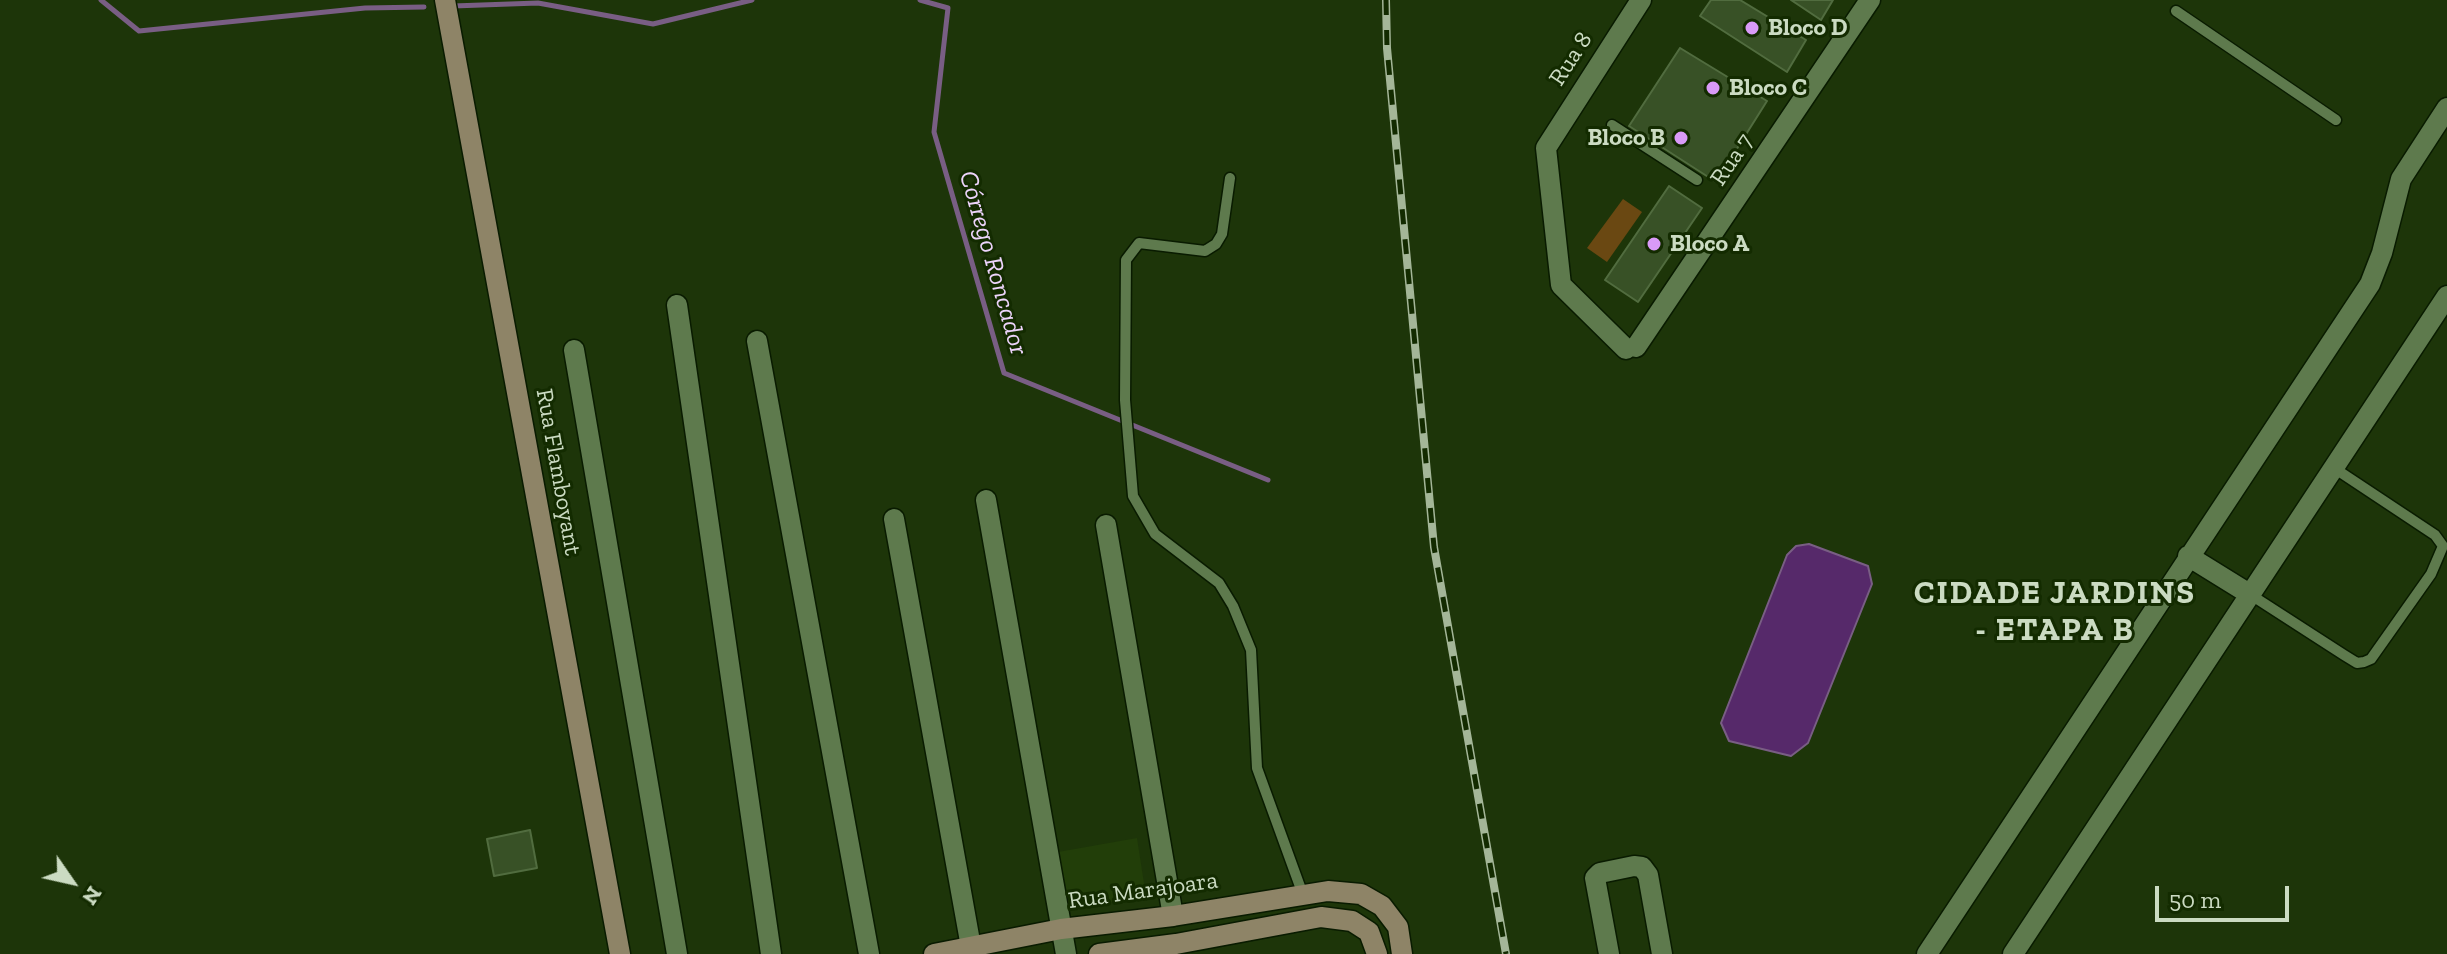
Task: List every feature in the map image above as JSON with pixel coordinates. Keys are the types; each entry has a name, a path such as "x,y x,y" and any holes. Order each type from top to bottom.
{"street":[{"name":"Rua Flamboyant","path":"445,0 620,954"},
{"name":"Rua 8","path":"1631,348 1561,285 1546,148 1641,0"},
{"name":"Rua 7","path":"1631,348 1870,0"},
{"path":"1927,954 2370,284 2382,253 2401,179 2441,131 2447,108"},
{"path":"2013,954 2447,296"},
{"path":"677,305 771,954"},
{"path":"757,341 869,954"},
{"path":"574,350 677,954"},
{"path":"986,500 1066,954"},
{"path":"894,519 971,947"},
{"path":"1106,525 1173,916"},
{"path":"2188,556 2251,595"},
{"path":"1609,954 1595,878 1600,873 1634,866 1642,867 1648,875 1662,954"},
{"name":"Rua Marajoara","path":"934,954 1061,929 1173,916 1302,892 1361,894"},
{"path":"1352,921 1361,894 1382,906 1398,927 1402,954"},
{"path":"1099,954 1176,944 1321,917 1352,921 1369,932 1377,954"}],"lane":[{"path":"2176,11 2336,120"},
{"path":"1612,125 1697,180"},
{"path":"1230,178 1222,234 1216,244 1205,251 1139,243 1126,260 1125,400 1133,496 1155,534 1219,583 1233,606 1251,650 1257,768 1302,892"},
{"path":"2251,595 2357,663 2371,659 2431,574 2443,546 2435,535 2334,468"}],"shaded area":[{"path":"1623,199 1642,212 1607,262 1587,248"},
{"path":"1809,544 1868,566 1872,584 1808,743 1791,756 1729,741 1721,723 1787,555 1796,546"},
{"path":"1137,838 1146,896 1063,911 1058,852"}],"building":[{"name":"Bloco D","path":"1711,0 1740,0 1806,40 1787,72 1700,16"},
{"path":"1791,0 1833,0 1821,20"},
{"path":"1680,48 1767,101 1716,182 1629,126"},
{"name":"Bloco A","path":"1669,186 1702,208 1638,302 1605,280"},
{"path":"530,830 537,868 494,876 487,839"}],"waterway":[{"name":"Córrego Roncador","path":"101,0 139,31 365,8 424,7"},
{"name":"Córrego Roncador","path":"453,6 538,3 653,24 752,0"},
{"name":"Córrego Roncador","path":"920,0 948,8 934,132 1004,373 1268,480"}],"railway":[{"path":"1386,0 1387,48 1434,547 1506,954"}],"place":[{"name":"Bloco D","path":"1752,28"},
{"name":"Bloco C","path":"1713,88"},
{"name":"Bloco B","path":"1681,138"},
{"name":"Bloco A","path":"1654,244"}],"district":[{"name":"CIDADE JARDINS - ETAPA B","path":"2055,612"}]}
